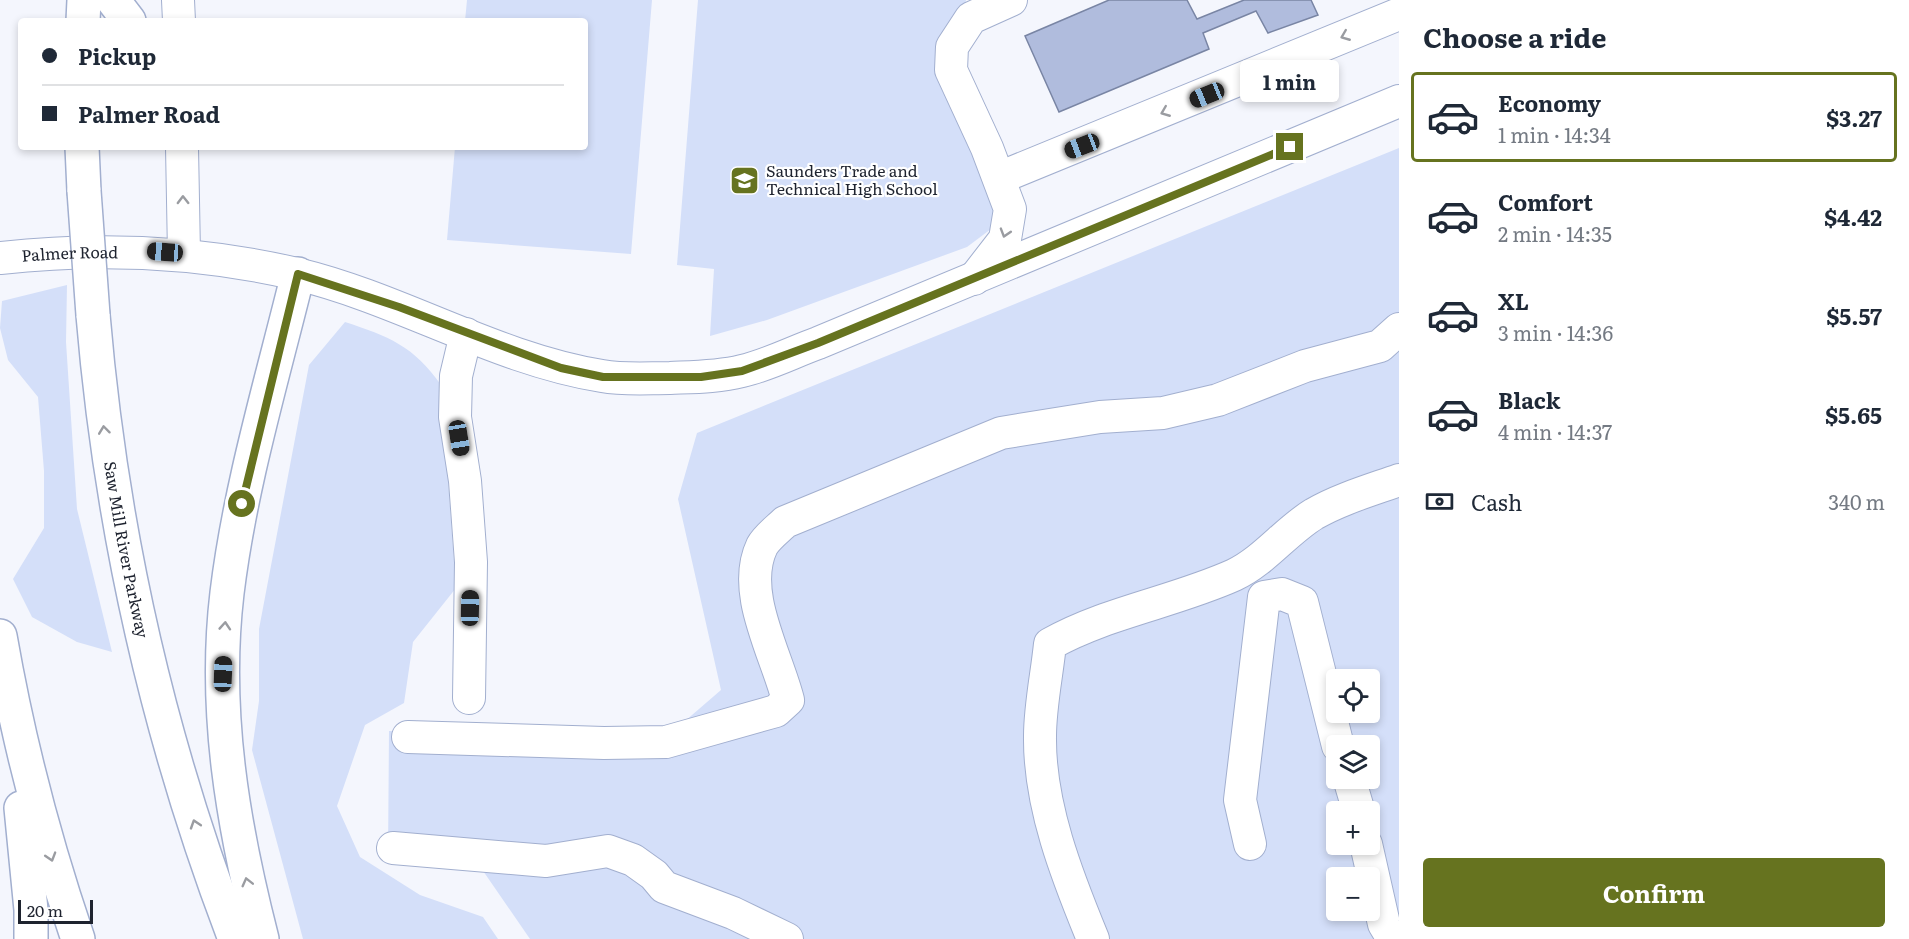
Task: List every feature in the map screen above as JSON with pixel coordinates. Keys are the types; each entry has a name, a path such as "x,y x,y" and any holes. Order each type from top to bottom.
{"highway":[{"path":"83,18 84,0"},
{"path":"113,0 127,18"},
{"name":"Saw Mill River Parkway","path":"82,150 93,315 111,482 142,639 184,791 235,939"},
{"path":"262,939 231,798 224,717 224,635 230,572 242,504 298,274"},
{"path":"0,636 9,687 37,809 78,939"},
{"path":"9,687 31,910 31,939"}],"street":[{"path":"178,0 179,18"},
{"path":"973,280 1005,239 1010,209 999,178 951,70 952,47 971,18 1011,0"},
{"path":"999,178 1399,14"},
{"name":"Palmer Road","path":"0,258 96,250 184,254 298,274 399,307 561,368 603,377 701,377 742,371 973,280 1399,101"},
{"path":"182,150 184,254"},
{"path":"408,737 604,743 666,742 776,711 788,700 756,601 754,572 763,544 785,522 1001,433 1100,417 1163,413 1218,400 1305,366 1380,346 1399,329"},
{"path":"466,334 456,376 455,417 465,481 471,562 469,698"},
{"path":"1093,939 1059,848 1045,788 1040,735 1050,644 1074,631 1203,588 1245,568 1313,515 1349,498 1399,480"},
{"path":"1245,568 1268,596"},
{"path":"1250,844 1240,800 1264,597 1282,594 1302,602 1335,735"},
{"path":"393,848 546,861 608,851 633,860 654,875 664,887 733,913 786,939"},
{"path":"1368,855 1384,924 1393,939"}],"shaded area":[{"path":"467,0 652,0 631,254 447,240 455,150 588,150 588,18 465,18"},
{"path":"698,0 966,0 958,46 990,168 995,226 967,247 767,320 710,336 714,269 677,265"},
{"path":"1399,148 1399,939 530,939 479,865 388,857 389,731 670,734 721,690 678,499 697,433"},
{"path":"67,285 66,342 77,509 112,652 77,642 32,617 13,579 44,528 44,471 38,397 8,360 0,328 2,301"},
{"path":"345,322 399,344 421,361 441,385 456,588 413,642 404,703 365,725 337,806 360,857 420,895 483,917 498,939 303,939 252,750 259,701 259,629 309,365"}],"building":[{"path":"1109,0 1187,0 1197,19 1244,0 1311,0 1318,15 1268,33 1256,11 1203,33 1209,49 1059,112 1025,36"}],"place":[{"name":"Saunders Trade and Technical High School","path":"745,180"}],"route":[{"path":"242,504 298,274 399,307 561,368 603,377 701,377 742,371 818,343 1290,147"}]}
